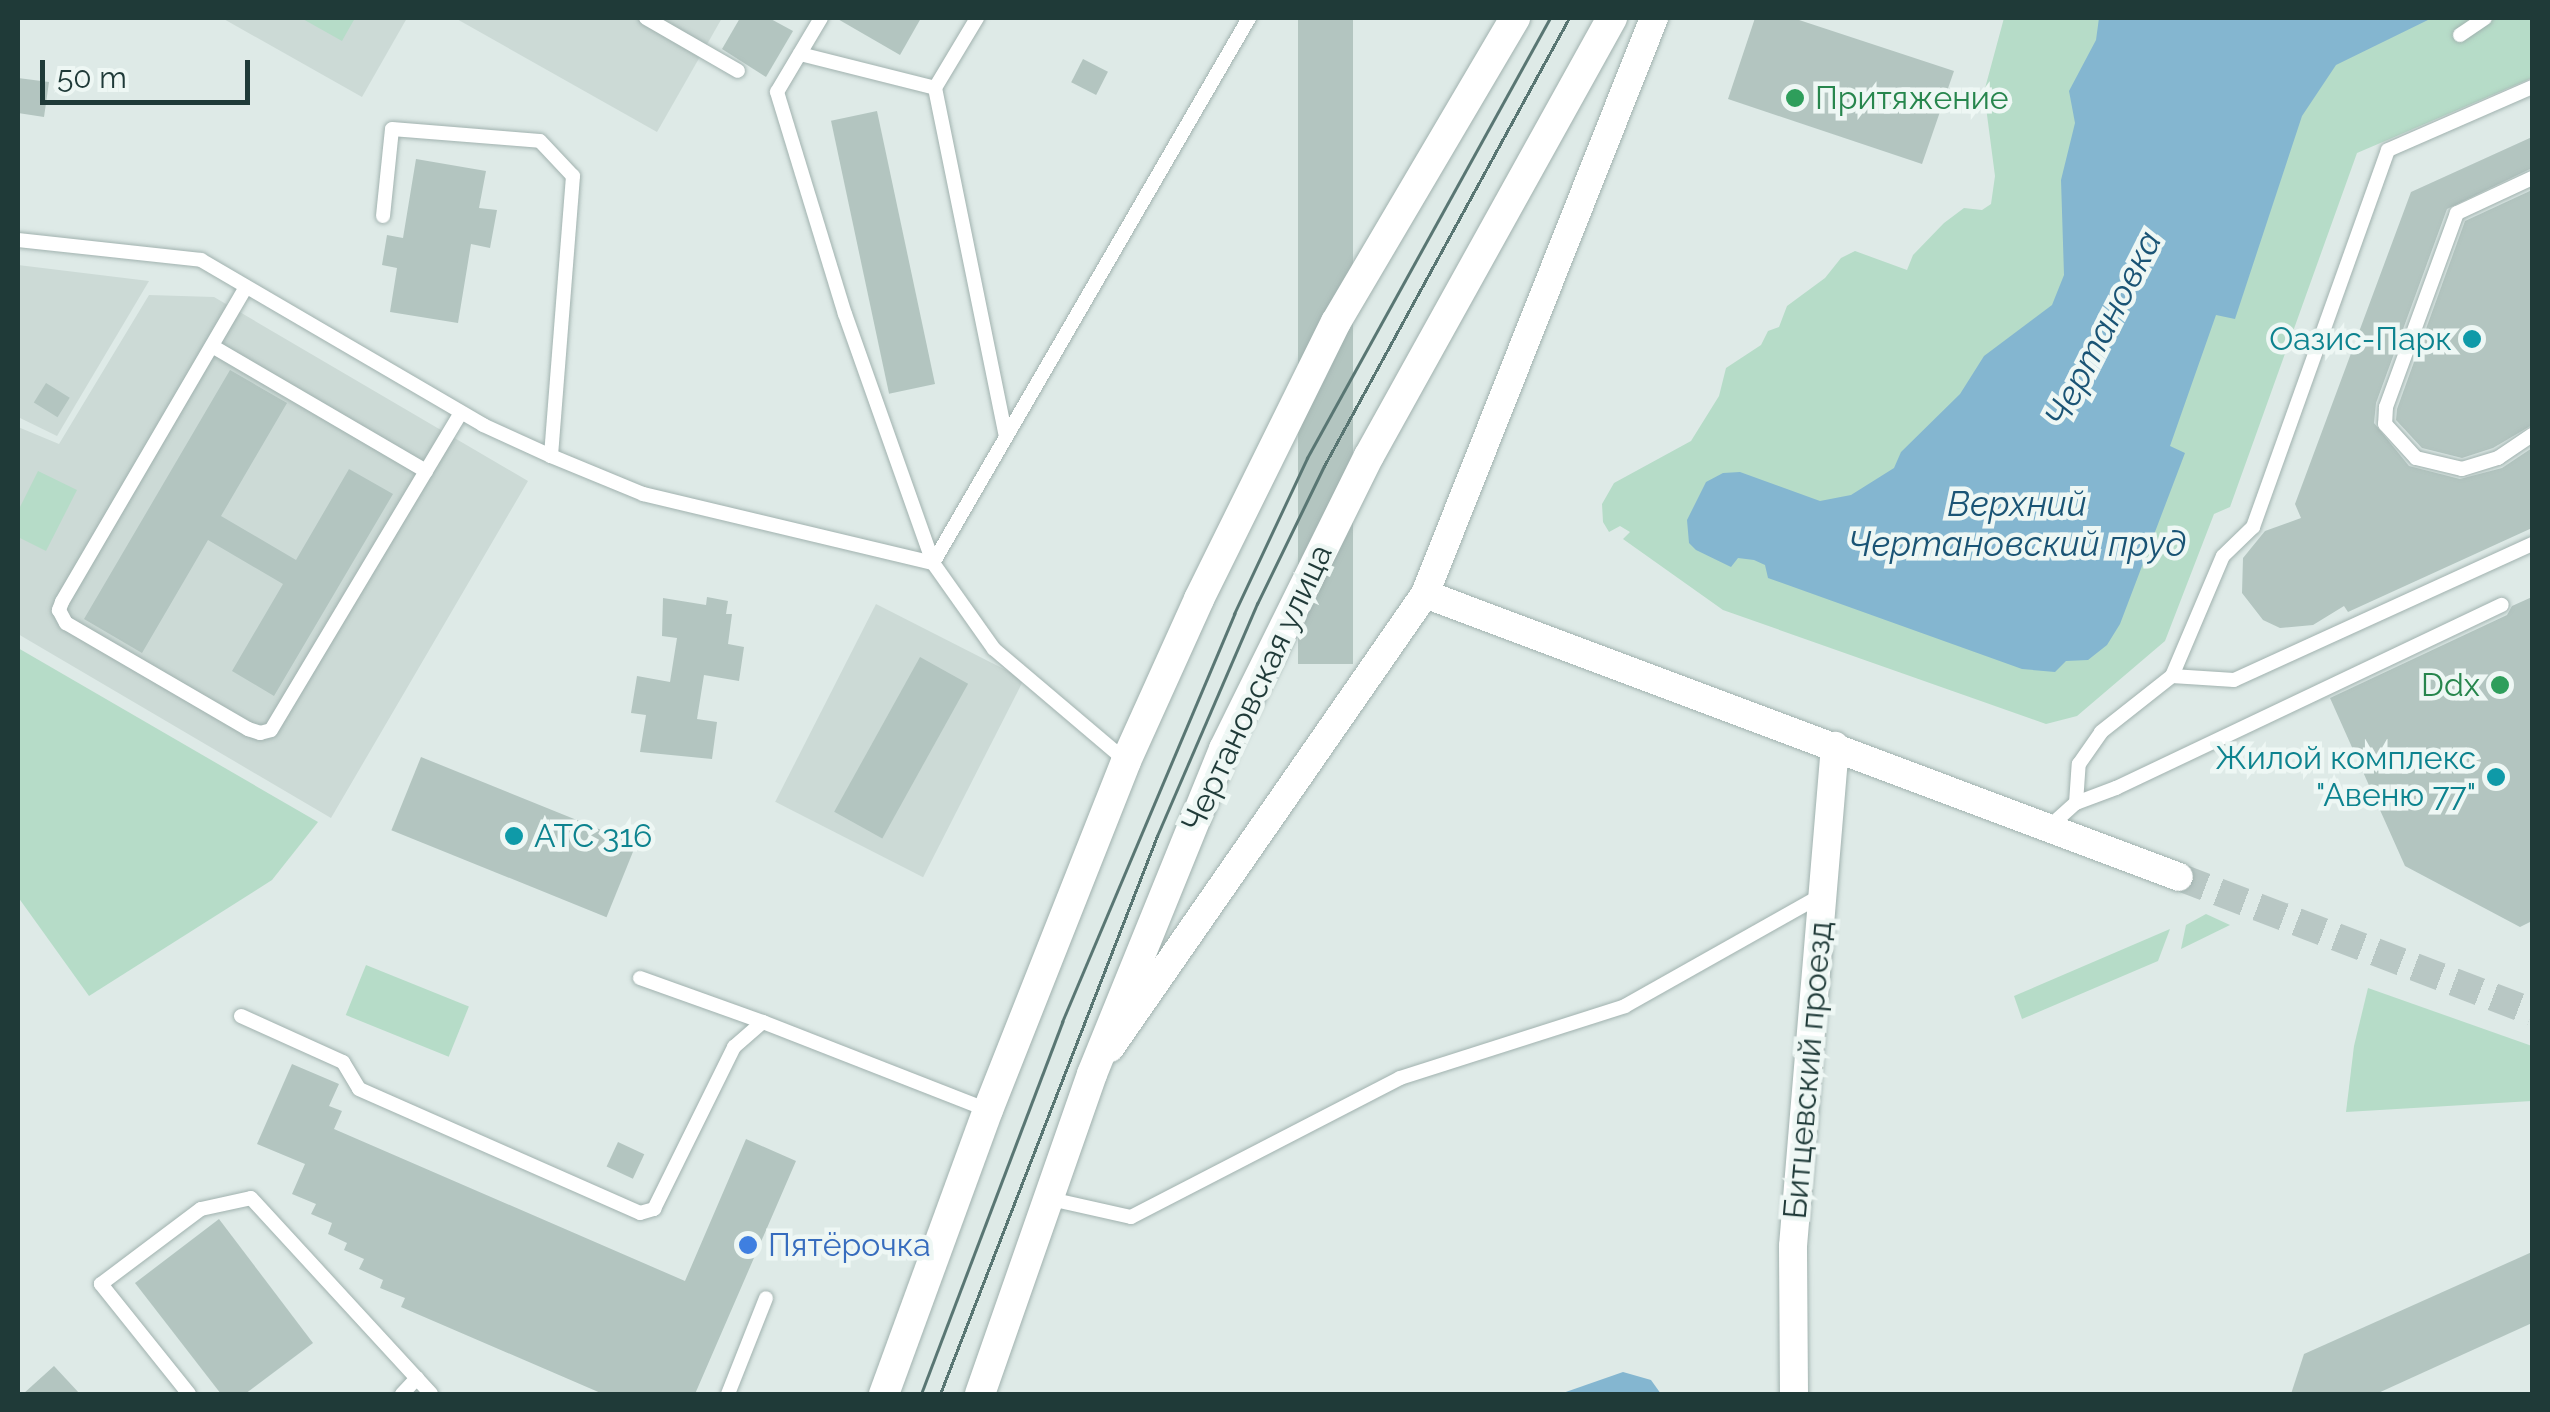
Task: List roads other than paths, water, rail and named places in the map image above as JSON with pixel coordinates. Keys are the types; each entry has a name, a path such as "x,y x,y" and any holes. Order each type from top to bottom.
{"main road":[{"path":"884,1394 988,1110 1126,761 1295,399 1515,18"},
{"name":"Чертановская улица","path":"980,1394 1045,1197 1224,749 1370,456 1612,18"}],"street":[{"path":"1092,1074 1425,594 1654,18"},
{"path":"1425,594 2178,877"},
{"name":"Битцевский проезд","path":"1794,1394 1793,1246 1835,746"}],"lane":[{"path":"646,18 738,71"},
{"path":"821,18 777,92 845,314 933,563 994,649 1126,761"},
{"path":"977,18 936,88 1006,436"},
{"path":"933,563 1249,18"},
{"path":"2460,35 2486,18"},
{"path":"800,54 936,88"},
{"path":"2076,803 2078,764 2101,732 2172,676 2223,556 2253,527 2316,361 2388,150 2532,87"},
{"path":"383,216 392,130 540,141 573,176 551,456"},
{"path":"2532,178 2457,213 2386,407 2385,424 2416,458 2462,469 2498,458 2532,436"},
{"path":"18,240 200,260 460,412 551,456 643,494 933,563"},
{"path":"246,287 62,602 59,610 66,622 248,728 271,730 460,412"},
{"path":"212,346 426,471"},
{"path":"2172,676 2234,680 2532,544"},
{"path":"2048,828 2076,803 2116,788 2502,605"},
{"path":"1045,1197 1131,1218 1400,1078 1625,1006 1823,894"},
{"path":"640,978 988,1110"},
{"path":"241,1016 342,1062 359,1089 649,1213 734,1047 763,1022"},
{"path":"190,1394 102,1284 200,1209 251,1198 431,1394"},
{"path":"728,1394 766,1298"},
{"path":"402,1394 417,1378"}],"water":[{"name":"Верхний Чертановский пруд","path":"2099,18 2432,18 2336,65 2302,116 2235,319 2216,315 2170,446 2185,453 2120,624 2107,645 2088,660 2066,661 2055,672 2022,669 1768,578 1765,565 1754,560 1738,558 1731,567 1696,550 1689,543 1687,520 1706,482 1723,473 1740,472 1820,501 1851,495 1894,468 1901,452 1960,394 1984,356 2052,305 2064,275 2061,180 2075,123 2069,91 2096,40"},
{"path":"1623,1372 1651,1380 1661,1394 1560,1394"}],"tunnel":[{"path":"2179,877 2532,1012"}],"tram line":[{"path":"921,1394 1062,1022 1234,614 1307,458 1550,18"},
{"path":"940,1394 1157,836 1257,604 1324,466 1569,18"}],"place":[{"name":"Притяжение","path":"1795,98"},
{"name":"Оазис-Парк","path":"2472,339"},
{"name":"Ddx","path":"2500,685"},
{"name":"Жилой комплекс \"Авеню 77\"","path":"2496,777"},
{"name":"АТС 316","path":"514,836"},
{"name":"Пятёрочка","path":"748,1245"}],"water label":[{"name":"Чертановка","path":"2103,329"}]}
